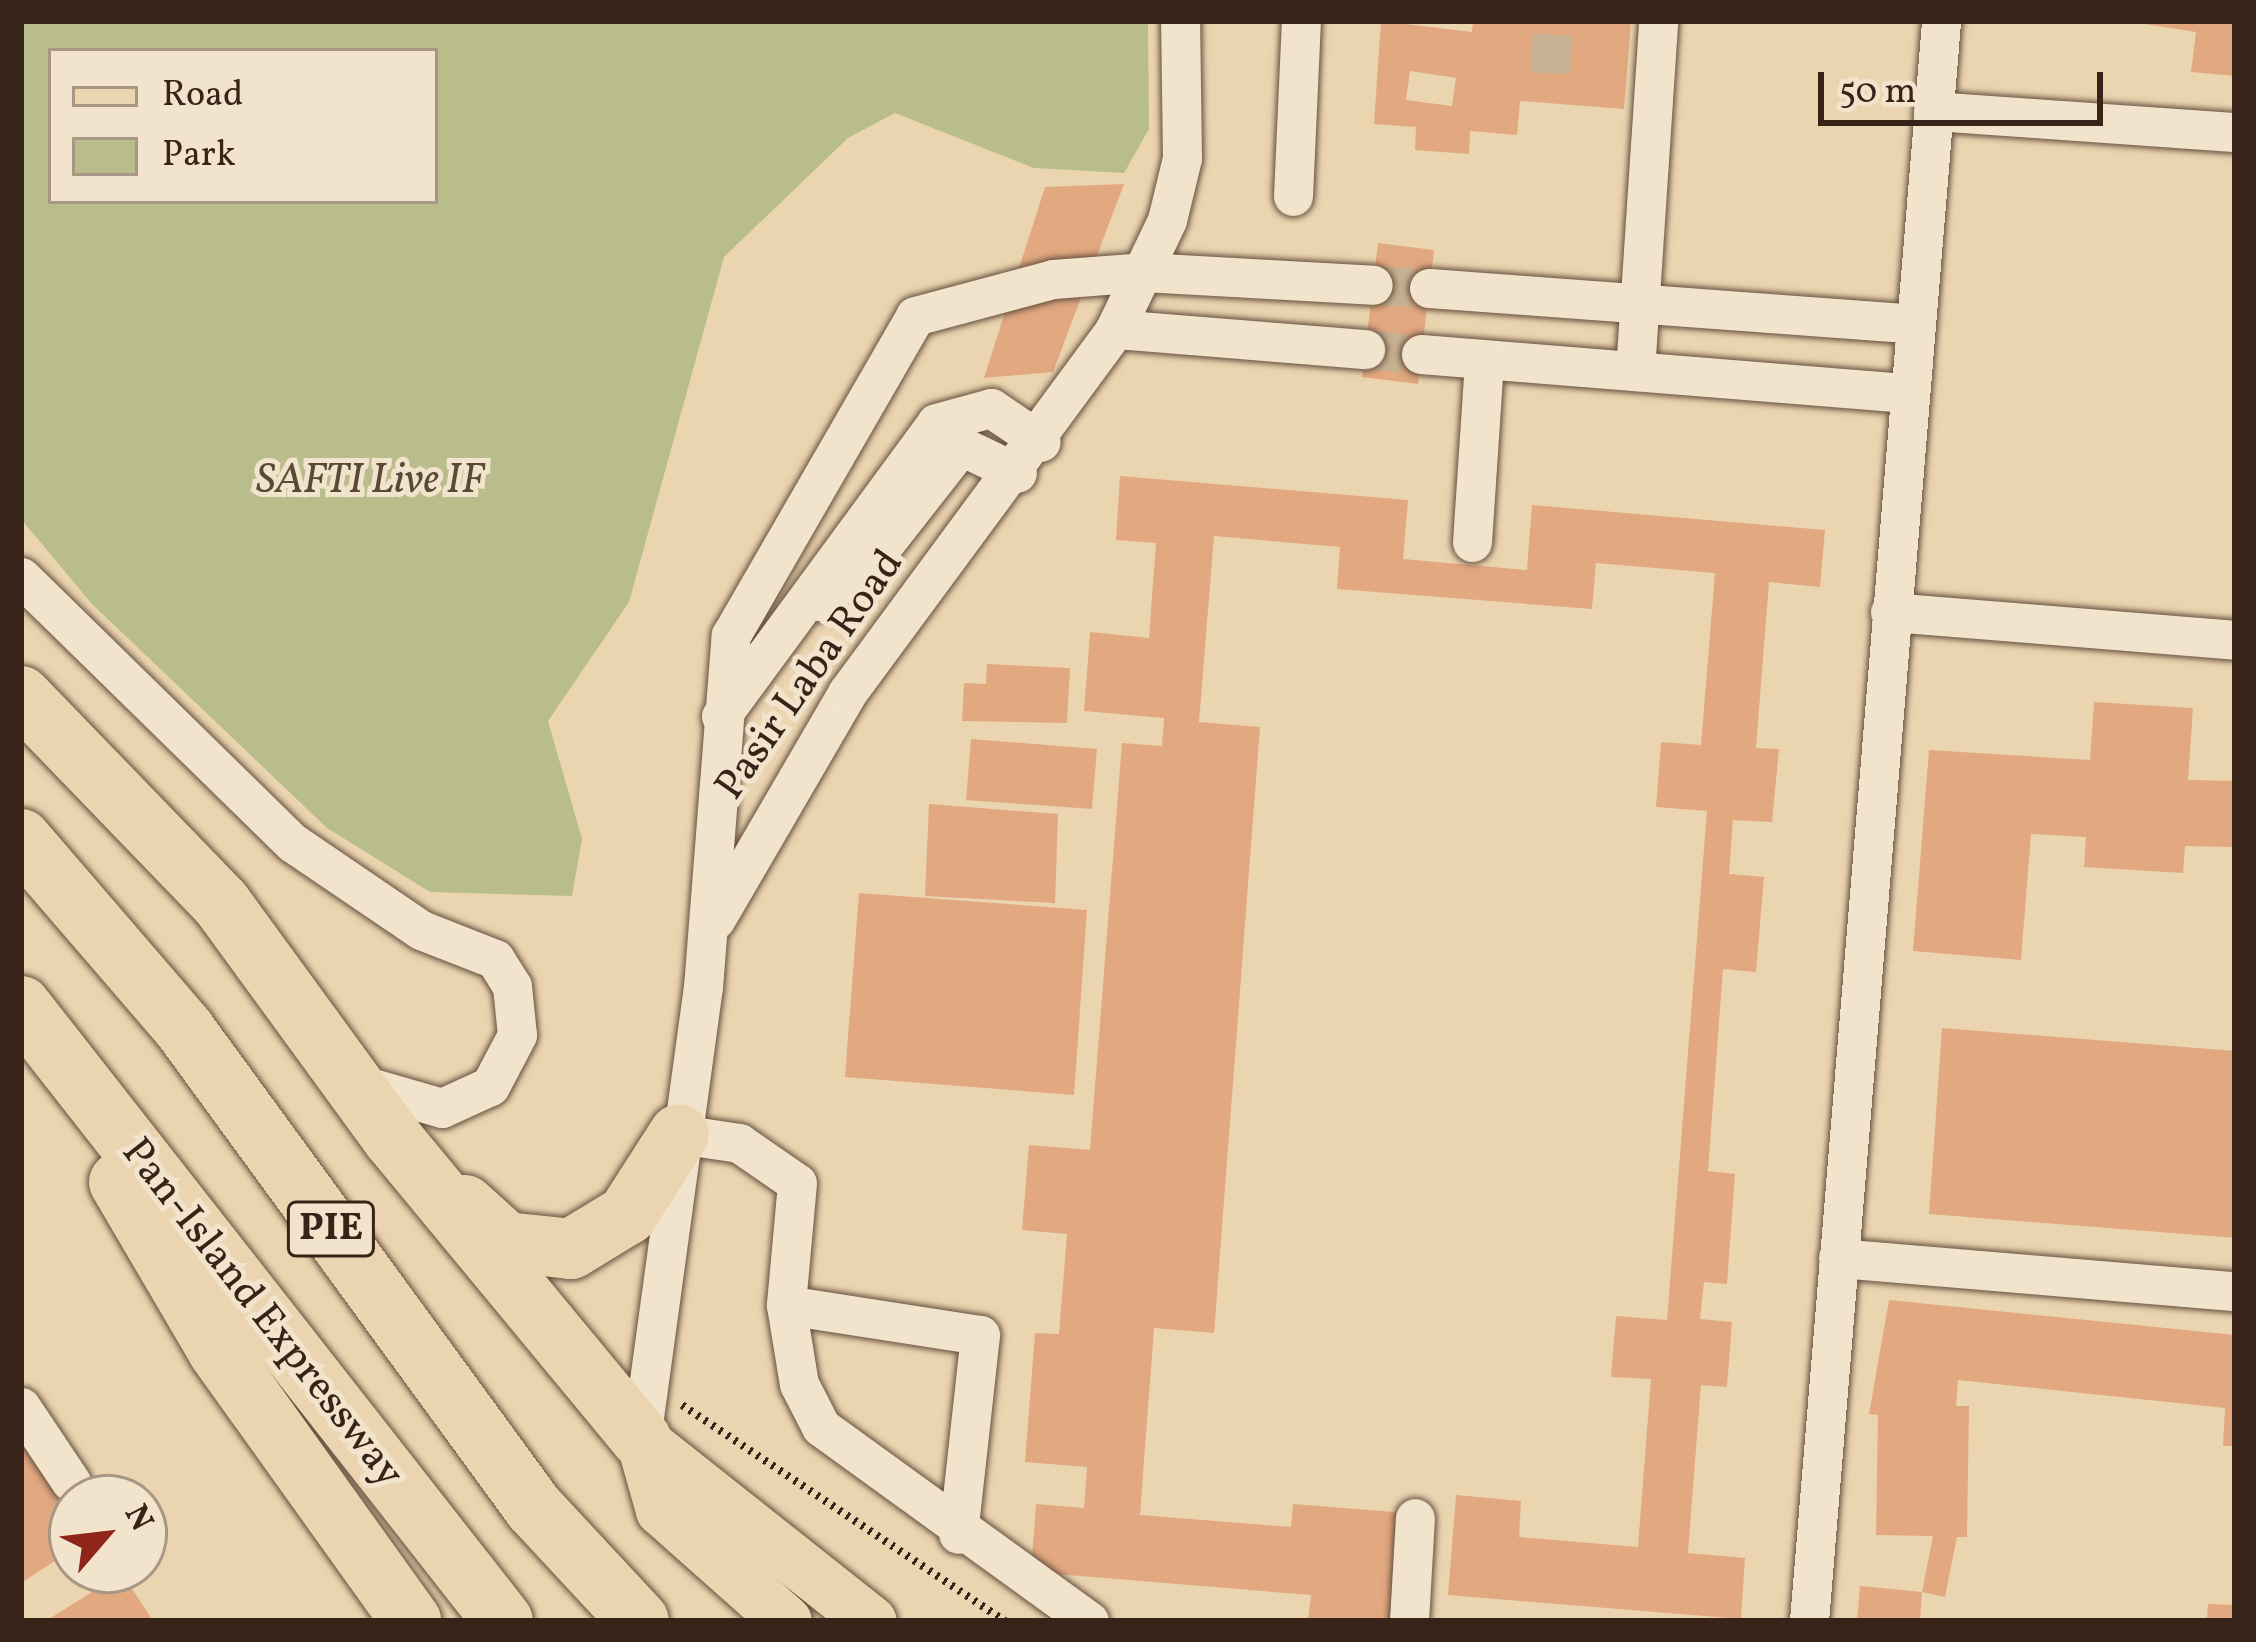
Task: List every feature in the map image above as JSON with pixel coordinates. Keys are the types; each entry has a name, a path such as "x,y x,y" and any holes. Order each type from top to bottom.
{"highway":[{"path":"24,688 221,903 394,1140 656,1418"},
{"name":"PIE","path":"21,839 185,1030 534,1508 639,1621"},
{"name":"Pan-Island Expressway","path":"21,1006 503,1621"},
{"path":"21,1016 218,1351 411,1621"},
{"path":"394,1140 506,1242 571,1249 627,1215 679,1134"}],"main road":[{"path":"656,1418 661,1510 786,1621"},
{"path":"656,1418 871,1621"}],"street":[{"name":"Pasir Laba Road","path":"656,1418 679,1134 707,936 847,693 1029,458 1115,329 1143,272 1182,158 1180,21"},
{"path":"1293,196 1301,21"},
{"path":"1635,371 1658,21"},
{"path":"1809,1621 1941,21"},
{"path":"1933,111 2235,132"},
{"path":"707,936 731,635 915,316 1053,279 1143,272 1373,285"},
{"path":"1430,288 1640,300 1914,324"},
{"path":"1115,329 1365,349"},
{"path":"1421,354 1907,393"},
{"path":"1472,542 1484,359"},
{"path":"721,716 936,423 991,407 1029,458"},
{"path":"21,577 293,843 421,930 494,959 512,986 518,1034 490,1086 442,1108 352,1082"},
{"path":"1890,612 2235,640"},
{"path":"679,1134 739,1143 796,1183 786,1305 799,1384 820,1427 958,1534 1089,1621"},
{"path":"1838,1258 2235,1291"},
{"path":"786,1305 980,1335 958,1534"},
{"path":"21,1406 66,1474"},
{"path":"1409,1621 1415,1518"}],"path":[{"path":"656,1418 1005,1621"}],"green space":[{"name":"SAFTI Live IF","path":"21,21 1148,21 1149,129 1124,173 1034,168 895,113 848,138 724,257 629,602 548,721 582,839 572,896 430,892 327,828 92,604 21,519"}],"building":[{"path":"1381,21 1472,32 1473,22 1631,21 1624,109 1520,101 1517,135 1470,131 1469,154 1415,150 1416,127 1374,124","holes":["1410,71 1456,78 1452,106 1406,100"]},
{"path":"2125,21 2235,21 2235,76 2191,72 2196,32"},
{"path":"1124,184 1053,372 984,378 1045,187"},
{"path":"1378,243 1434,250 1418,384 1362,377"},
{"path":"1120,476 1408,500 1403,559 1527,570 1532,505 1825,530 1820,587 1769,582 1756,748 1779,749 1772,822 1733,820 1729,874 1764,877 1756,972 1723,969 1708,1171 1735,1174 1727,1284 1704,1282 1700,1319 1732,1322 1727,1387 1701,1385 1688,1553 1745,1558 1741,1619 1448,1595 1456,1495 1521,1501 1519,1537 1638,1547 1651,1379 1611,1377 1616,1316 1667,1320 1707,811 1656,807 1661,742 1701,745 1715,573 1596,563 1592,609 1337,589 1340,547 1214,536 1199,722 1260,727 1214,1333 1154,1328 1140,1515 1291,1527 1293,1504 1407,1513 1399,1621 1308,1621 1311,1595 1031,1572 1036,1504 1084,1508 1087,1467 1025,1462 1035,1333 1059,1334 1067,1234 1022,1230 1029,1145 1090,1150 1122,743 1162,746 1164,718 1084,711 1090,632 1149,638 1156,543 1116,540"},
{"path":"987,664 1070,668 1067,723 962,721 964,683 986,684"},
{"path":"2094,702 2193,708 2188,780 2235,781 2235,847 2185,846 2183,873 2084,867 2086,837 2031,834 2021,960 1913,951 1929,750 2090,760"},
{"path":"971,739 1097,749 1092,809 966,800"},
{"path":"929,804 1058,814 1055,903 925,896"},
{"path":"859,893 1087,910 1074,1095 845,1077"},
{"path":"1942,1028 2235,1051 2235,1238 1929,1214"},
{"path":"1889,1300 2235,1335 2235,1446 2223,1446 2225,1408 1958,1380 1956,1406 1969,1406 1967,1537 1957,1537 1945,1597 1922,1592 1933,1536 1876,1535 1878,1415 1869,1414"},
{"path":"21,1424 53,1474 48,1474 48,1566 21,1583"},
{"path":"1860,1586 1922,1592 1920,1621 1857,1621"},
{"path":"89,1594 136,1594 153,1621 46,1621"},
{"path":"2208,1604 2235,1605 2235,1621 2207,1621"}],"tunnel":[{"path":"1551,73 1552,21"},
{"path":"1373,285 1429,288"},
{"path":"1365,349 1421,354"}]}
